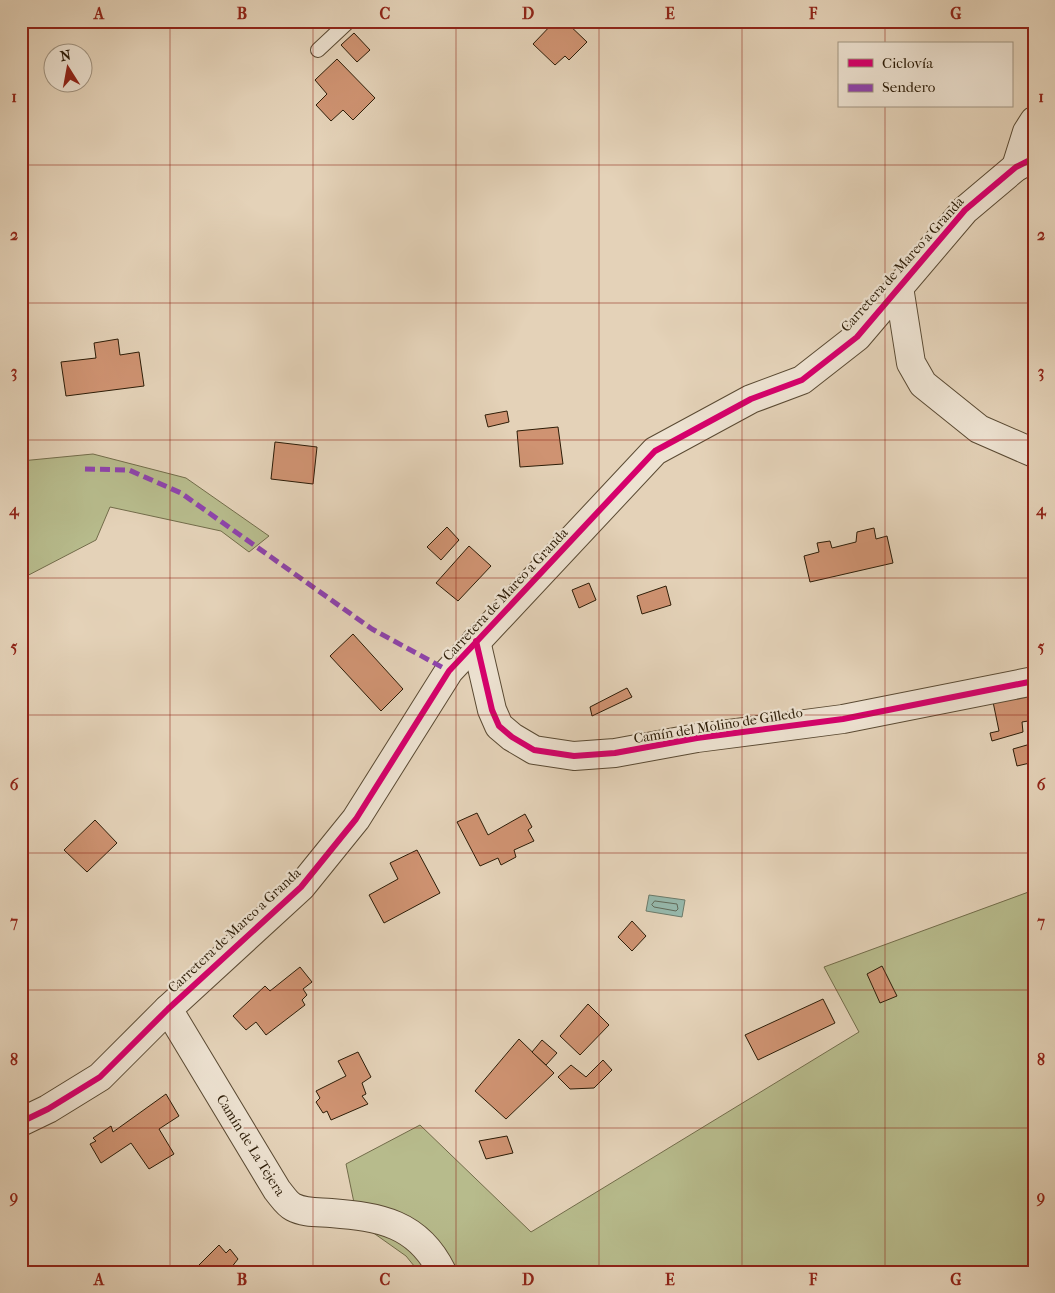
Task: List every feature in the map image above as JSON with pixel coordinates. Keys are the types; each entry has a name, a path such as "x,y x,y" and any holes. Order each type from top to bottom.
{"street":[{"path":"1025,162 1027,132 1034,121"},
{"name":"Carretera de Mareo a Granda","path":"21,1122 48,1109 100,1077 168,1009 301,888 356,819 449,671 655,451 751,399 802,380 856,337 965,210 1025,162"},
{"path":"898,287 911,364 924,384 979,429 1034,452"},
{"name":"Camín del Molino de Gilledo","path":"476,641 492,710 499,726 512,737 534,750 574,756 615,753 697,738 843,719 1034,681"},
{"name":"Camín de La Tejera","path":"168,1009 277,1190 291,1206 302,1211 366,1216 403,1227 418,1238 442,1272"}],"lane":[{"path":"318,50 349,21"}],"green space":[{"path":"93,454 186,478 269,536 249,552 221,531 110,507 96,540 21,579 21,461"},
{"path":"1034,890 1034,1272 419,1272 406,1256 358,1222 346,1164 420,1125 531,1232 859,1032 824,967"}],"water":[{"path":"649,895 685,900 682,917 646,911"}],"building":[{"path":"555,21 565,21 587,42 569,60 565,56 555,65 533,44"},
{"path":"354,33 370,50 357,62 341,45"},
{"path":"337,59 375,98 353,120 343,110 331,121 316,105 327,94 315,80"},
{"path":"118,339 120,355 139,352 144,386 66,396 61,362 96,358 94,343"},
{"path":"507,411 509,422 488,427 485,415"},
{"path":"558,427 563,464 520,467 517,431"},
{"path":"275,442 317,447 313,484 271,479"},
{"path":"447,527 459,540 441,560 427,547"},
{"path":"874,528 876,539 887,536 893,563 810,582 804,556 819,552 817,543 830,541 832,548 856,542 857,532"},
{"path":"469,546 491,566 458,601 436,583"},
{"path":"589,583 596,600 579,608 572,590"},
{"path":"666,586 671,605 642,614 637,596"},
{"path":"353,634 403,689 381,711 330,656"},
{"path":"627,688 632,697 592,716 590,707"},
{"path":"1034,690 1034,720 1022,722 1023,732 992,741 990,733 999,731 992,697"},
{"path":"1034,743 1034,762 1017,766 1013,749"},
{"path":"477,813 488,835 525,814 532,827 528,830 534,841 514,850 516,857 501,865 498,858 480,866 457,822"},
{"path":"95,820 117,843 87,872 64,850"},
{"path":"417,850 440,893 384,923 369,895 398,879 390,863"},
{"path":"632,921 646,936 632,951 618,937"},
{"path":"882,966 897,996 880,1003 867,974"},
{"path":"300,967 312,982 303,989 307,995 302,1000 305,1005 266,1035 256,1022 246,1030 233,1016 265,986 270,991"},
{"path":"823,999 835,1023 758,1060 745,1035"},
{"path":"588,1004 609,1025 580,1055 560,1036"},
{"path":"519,1039 554,1073 506,1119 475,1091"},
{"path":"542,1040 557,1053 546,1065 532,1052"},
{"path":"358,1052 371,1077 362,1083 366,1094 362,1096 368,1104 331,1120 327,1111 323,1113 316,1102 320,1098 316,1091 346,1076 338,1061"},
{"path":"603,1060 612,1070 594,1088 570,1089 558,1077 571,1065 586,1077"},
{"path":"166,1094 179,1116 159,1129 174,1154 149,1169 131,1143 101,1163 90,1144 96,1141 93,1138 111,1126 113,1132"},
{"path":"507,1136 513,1153 486,1159 479,1141"},
{"path":"219,1245 226,1253 230,1249 238,1259 231,1268 235,1272 192,1272"}],"marked path":[{"path":"85,469 129,470 181,493 372,629 449,671"}],"cycle path":[{"path":"21,1122 48,1109 100,1077 168,1009 301,887 356,819 449,671 655,451 751,399 802,380 857,337 965,210 1016,167 1034,158"},
{"path":"476,641 492,710 499,726 512,737 534,750 574,756 615,753 697,738 843,719 1034,681"}]}
